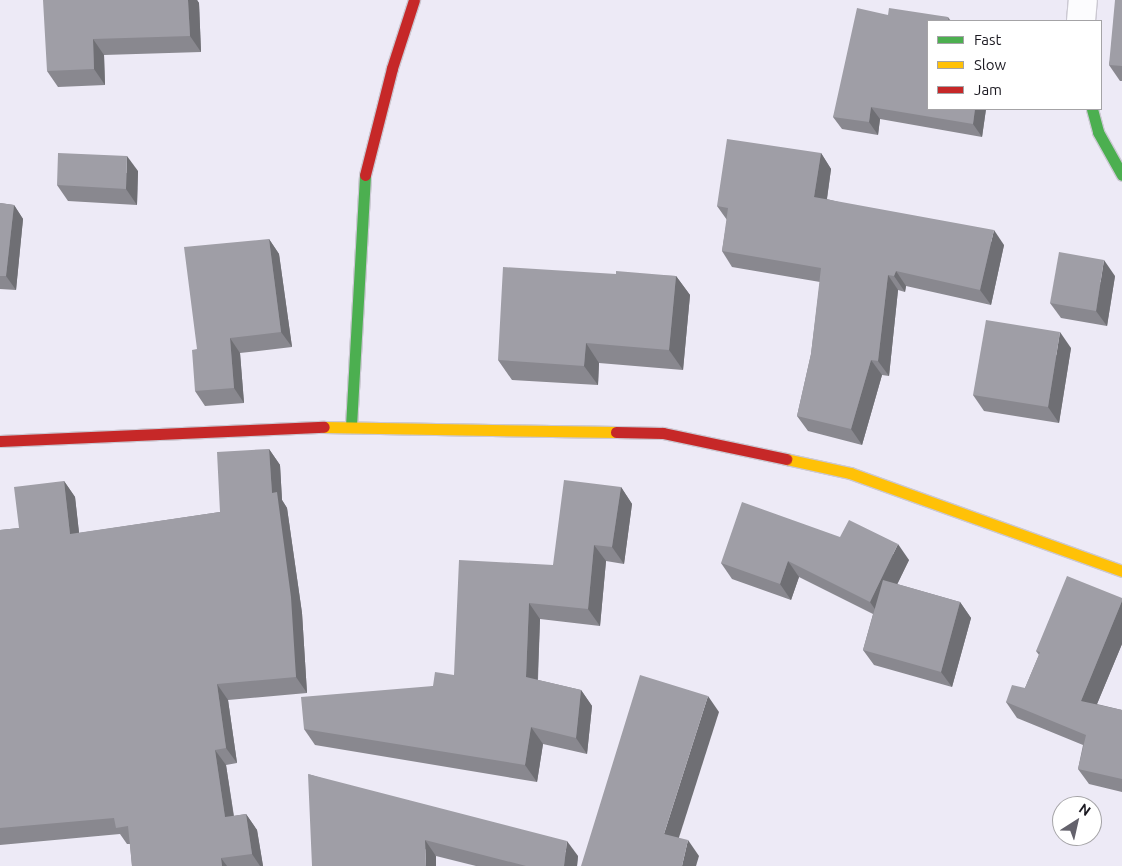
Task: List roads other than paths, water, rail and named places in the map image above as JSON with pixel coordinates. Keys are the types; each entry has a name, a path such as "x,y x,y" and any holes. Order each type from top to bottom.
{"street":[{"path":"351,426 364,178 392,68 414,0"},
{"path":"1081,20 1083,0"},
{"path":"1092,110 1098,132 1122,175"},
{"path":"0,441 351,426 663,433 850,473 1122,571 1122,563"}]}
